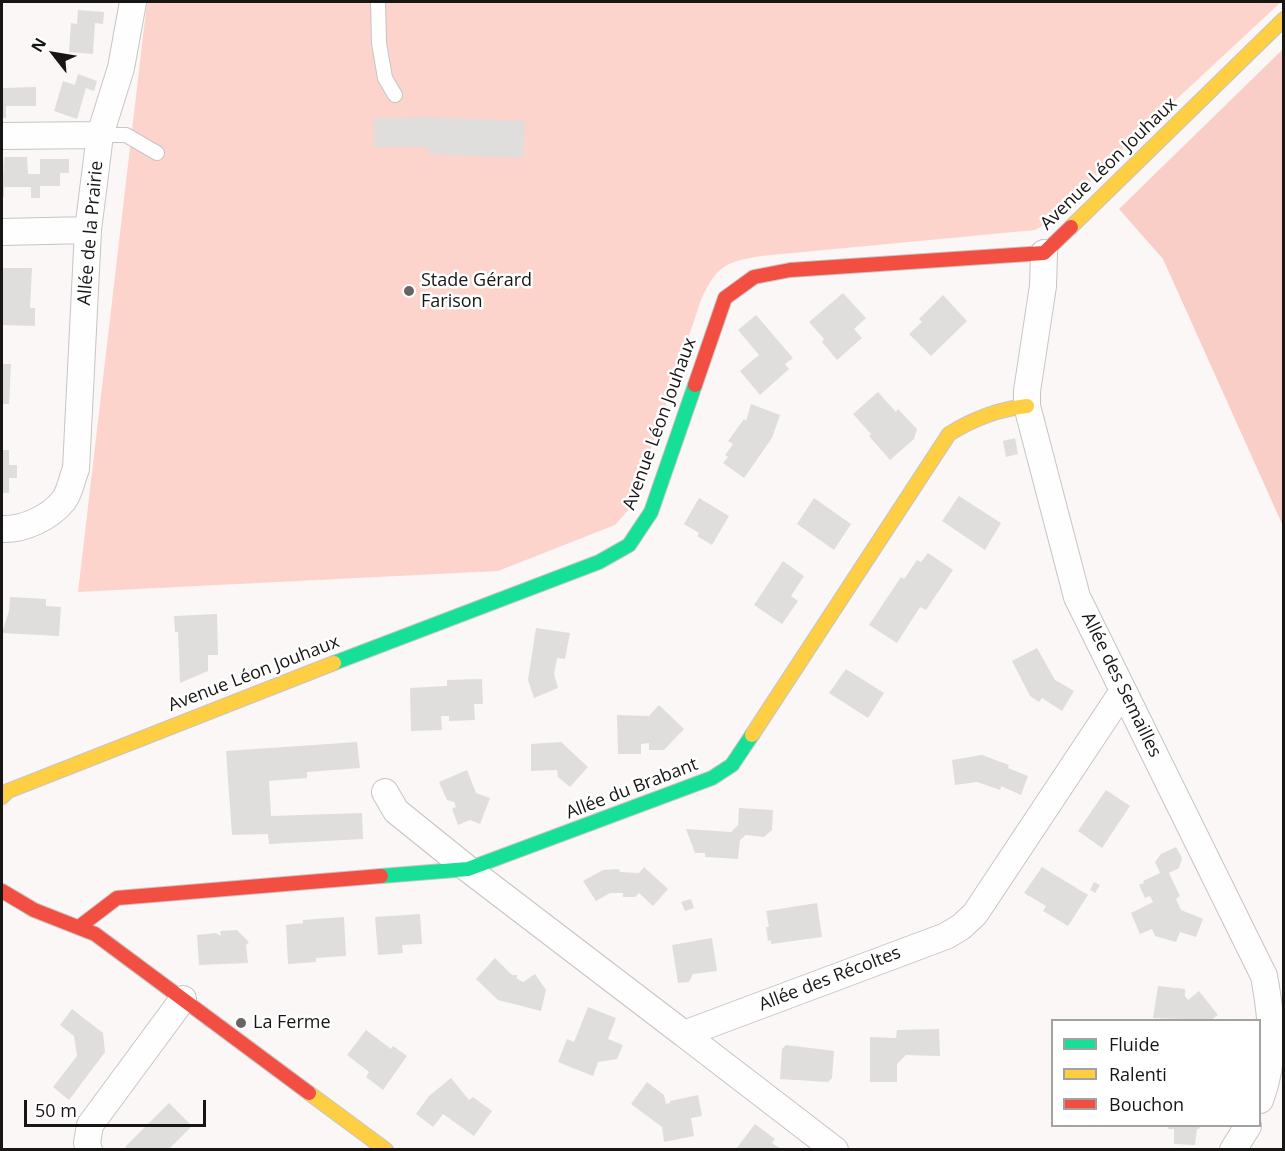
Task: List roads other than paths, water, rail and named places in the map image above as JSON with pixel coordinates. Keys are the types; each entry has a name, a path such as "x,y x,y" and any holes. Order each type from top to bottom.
{"street":[{"name":"Allée de la Prairie","path":"2,529 14,529 44,517 64,499 76,469 88,230 100,135 121,68 133,2"},
{"name":"Avenue Léon Jouhaux","path":"2,797 8,791 303,674 599,562 629,545 651,512 725,298 754,277 790,270 1044,253 1284,19"},
{"path":"2,136 100,135"},
{"path":"2,232 88,230"},
{"name":"Allée des Semailles","path":"1044,253 1043,286 1030,360 1027,406 1077,597 1264,976 1272,1016 1272,1044 1266,1084 1261,1097"},
{"name":"Allée du Brabant","path":"79,927 117,898 468,869 712,778 732,765 949,434 969,421 986,414 1013,406 1027,406"},
{"name":"Allée des Récoltes","path":"684,1034 946,936 962,927 975,914 1123,691"},
{"path":"385,792 396,811 468,869 835,1149"},
{"path":"2,891 34,910 95,934 386,1149"},
{"path":"89,1149 87,1143 90,1125 183,999"},
{"path":"1233,1149 1247,1127"}],"lane":[{"path":"378,2 385,78 395,95"},
{"path":"100,135 126,135 157,153"}],"place":[{"name":"Stade Gérard Farison","path":"409,291"},
{"name":"La Ferme","path":"241,1023"}]}
